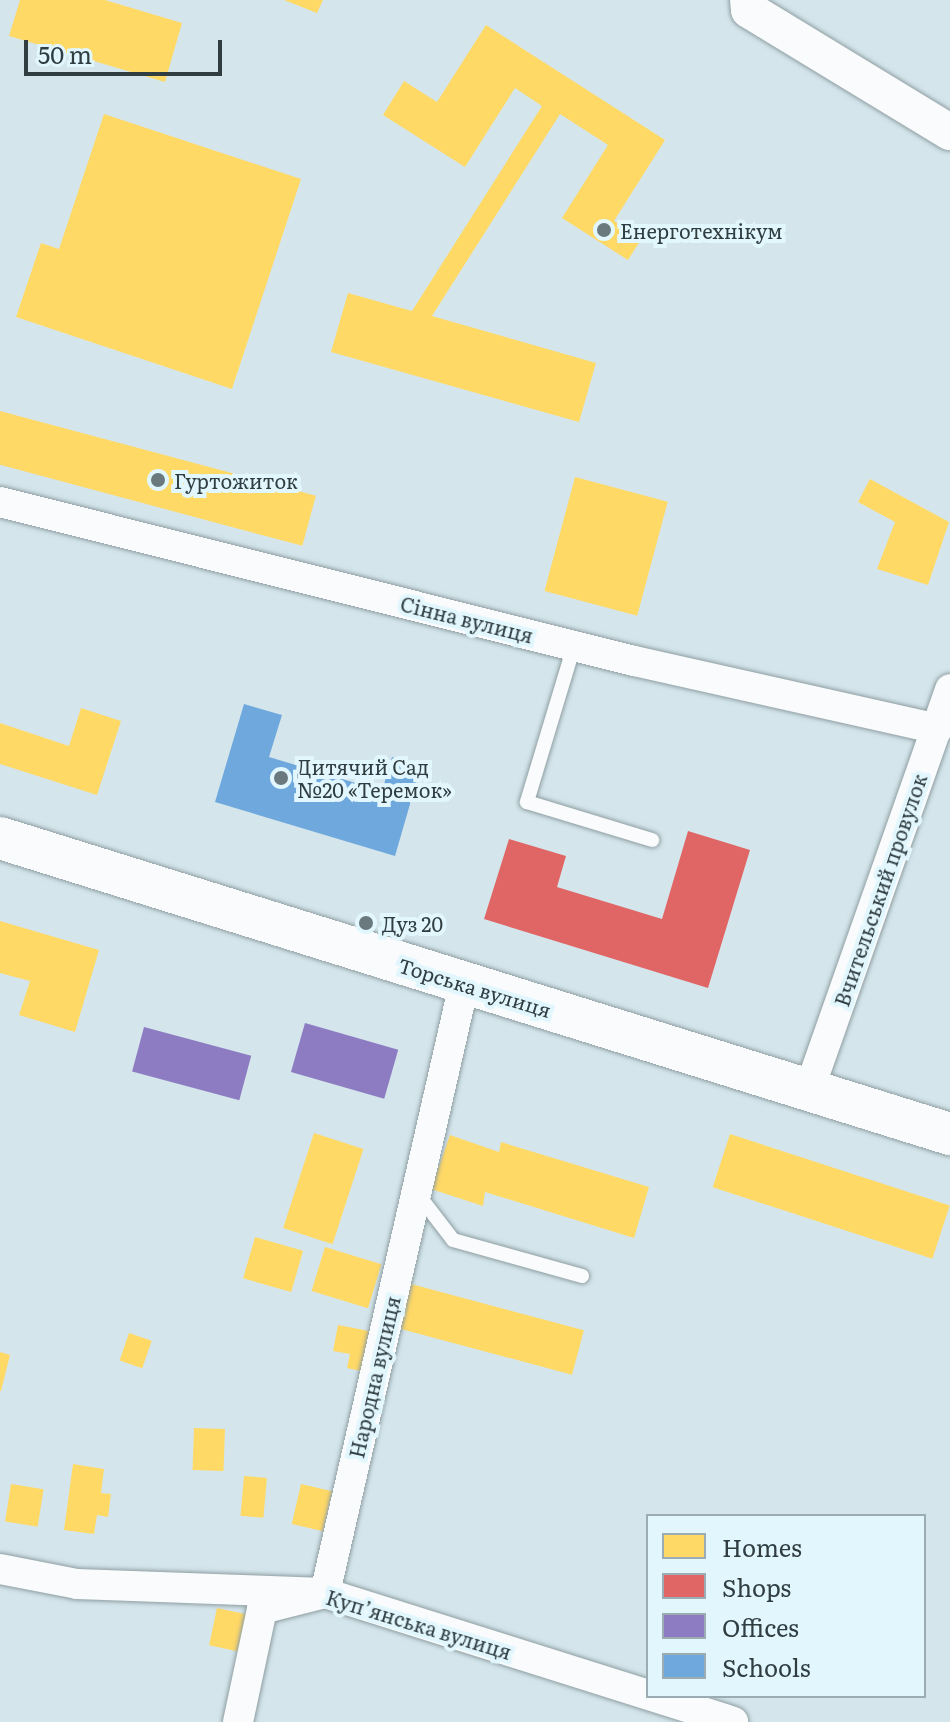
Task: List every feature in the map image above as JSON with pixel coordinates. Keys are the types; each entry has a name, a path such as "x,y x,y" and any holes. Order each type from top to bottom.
{"main road":[{"name":"Торська вулиця","path":"0,838 950,1134"}],"street":[{"path":"741,3 950,132"},
{"name":"Сінна вулиця","path":"0,502 574,646 937,729"},
{"name":"Вчительський провулок","path":"809,1090 950,689"},
{"name":"Народна вулиця","path":"325,1593 464,984"},
{"name":"Куп’янська вулиця","path":"0,1569 77,1584 325,1593 646,1694"},
{"path":"238,1722 262,1609 325,1593"},
{"name":"Куп’янська вулиця","path":"657,1698 733,1722"}],"lane":[{"path":"574,646 527,802 652,840"},
{"path":"417,1192 453,1240 582,1276"}],"building: Homes":[{"path":"20,0 105,0 182,23 165,82 9,36"},
{"path":"284,0 323,0 317,13"},
{"name":"Енерготехнікум","path":"486,25 665,140 614,221 642,238 628,260 562,218 608,145 560,114 432,316 596,363 579,422 331,352 348,293 412,311 542,106 515,88 465,167 383,115 404,81 437,102"},
{"path":"104,114 301,179 232,389 16,317 41,243 59,249"},
{"name":"Гуртожиток","path":"0,411 316,496 302,546 0,465"},
{"path":"575,477 668,502 637,616 544,591"},
{"path":"870,479 949,522 928,585 877,569 895,522 858,502"},
{"path":"81,708 121,721 97,795 0,764 0,723 69,746"},
{"path":"0,921 99,950 75,1032 19,1015 30,981 0,973"},
{"path":"314,1133 363,1149 333,1244 283,1228"},
{"path":"730,1134 950,1205 932,1259 713,1187"},
{"path":"450,1135 499,1152 501,1142 649,1187 634,1238 485,1192 483,1206 431,1189"},
{"path":"255,1237 303,1251 291,1292 243,1278"},
{"path":"325,1247 381,1264 368,1308 312,1291"},
{"path":"411,1284 584,1330 572,1375 399,1328"},
{"path":"338,1325 369,1331 361,1371 347,1368 350,1354 333,1351"},
{"path":"129,1333 152,1341 142,1368 120,1360"},
{"path":"0,1352 10,1355 1,1391 0,1391"},
{"path":"194,1428 225,1429 224,1471 193,1470"},
{"path":"73,1464 104,1469 101,1493 111,1494 108,1517 97,1515 94,1534 64,1530"},
{"path":"244,1476 267,1478 263,1518 241,1516"},
{"path":"11,1484 44,1489 38,1527 5,1522"},
{"path":"301,1484 332,1491 323,1531 292,1524"},
{"path":"217,1608 246,1614 238,1651 209,1645"}],"building: Shops":[{"path":"688,831 750,850 708,988 484,919 509,839 566,856 557,887 662,919"}],"building: Offices":[{"path":"305,1023 398,1050 384,1099 291,1072"},
{"path":"144,1027 251,1056 239,1100 132,1071"}],"building: Schools":[{"name":"Дитячий Сад №20 «Теремок»","path":"244,704 282,715 269,757 382,791 392,757 421,766 395,856 215,802"}],"place":[{"name":"Енерготехнікум","path":"604,230"},
{"name":"Гуртожиток","path":"158,480"},
{"name":"Дитячий Сад №20 «Теремок»","path":"281,778"},
{"name":"Дуз 20","path":"366,923"}]}
